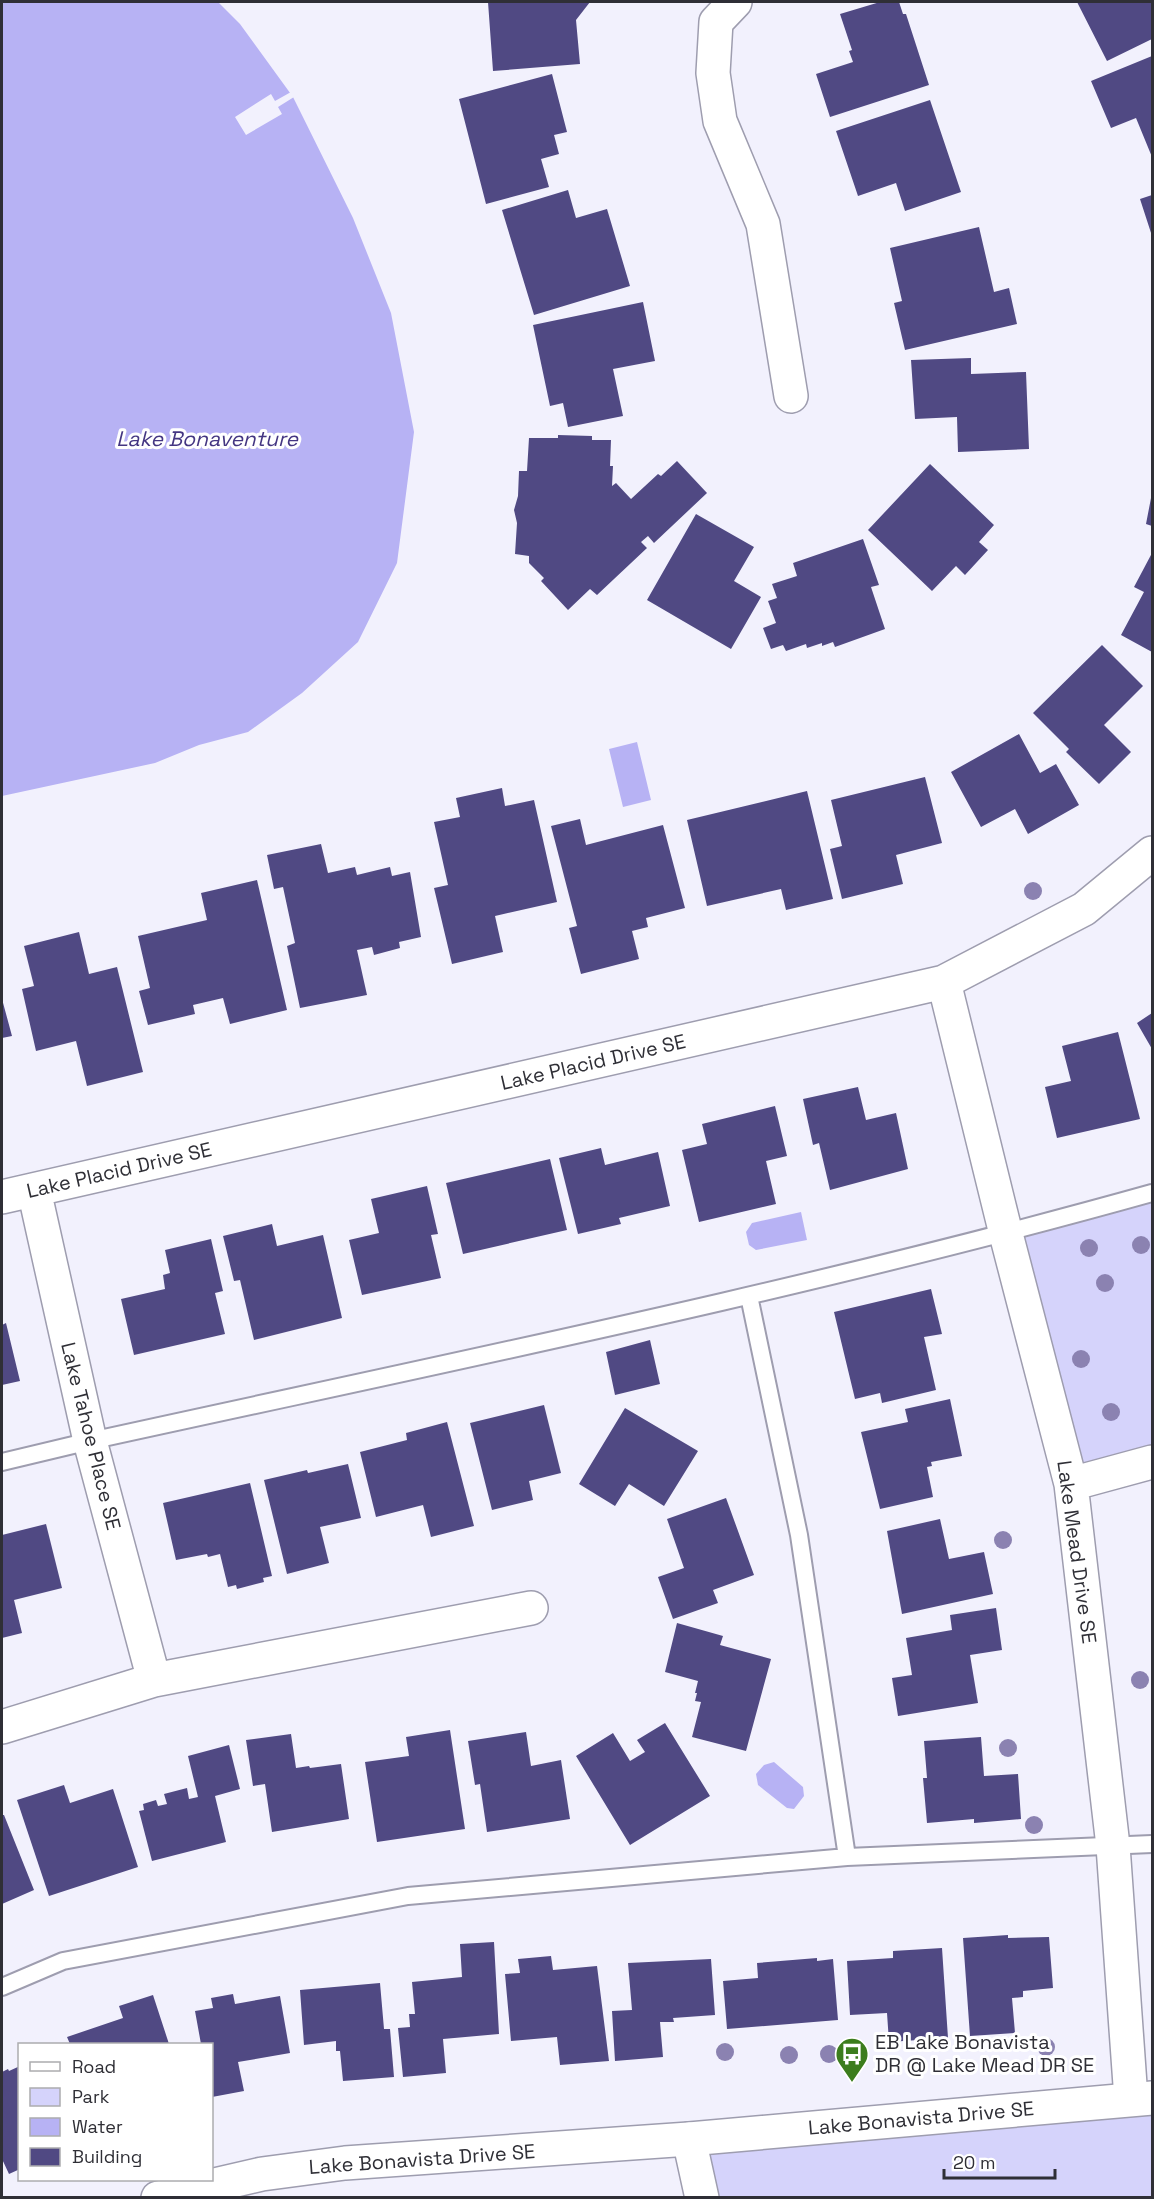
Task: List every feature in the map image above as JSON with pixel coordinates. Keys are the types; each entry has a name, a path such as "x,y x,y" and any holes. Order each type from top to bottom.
{"street":[{"path":"735,2 716,22 712,73 720,121 763,224 791,396"},
{"name":"Lake Placid Drive SE","path":"2,1197 944,982 1084,909 1152,853"},
{"name":"Lake Mead Drive SE","path":"944,982 1071,1484 1142,2099"},
{"name":"Lake Tahoe Place SE","path":"34,1190 90,1441 154,1680"},
{"path":"1071,1484 1152,1462"},
{"path":"2,1727 154,1680 531,1608"},
{"name":"Lake Bonavista Drive SE","path":"158,2198 262,2174 345,2163 689,2139 1142,2099"},
{"path":"689,2139 702,2198"}],"lane":[{"path":"2,1462 749,1296 1006,1234 1152,1193"},
{"path":"749,1296 799,1535 847,1857"},
{"path":"2,1987 63,1961 408,1896 847,1857 1152,1844"}],"green space":[{"path":"1152,1193 1152,1462 1071,1484 1006,1234"},
{"path":"1152,2098 1152,2197 702,2197 689,2139"}],"water":[{"name":"Lake Bonaventure","path":"2,2 218,2 240,24 293,97 353,218 391,313 414,432 397,563 358,642 302,693 248,732 199,745 155,763 2,796"},
{"path":"637,742 651,800 623,807 609,749"},
{"path":"801,1212 807,1240 756,1250 749,1245 746,1232 752,1223"},
{"path":"774,1762 803,1787 804,1796 794,1809 787,1808 758,1785 756,1774 764,1765"}],"pier":[{"path":"291,92 294,97 278,107 282,114 246,135 235,117 271,94 275,101"}],"building":[{"path":"488,2 590,2 576,20 580,64 493,71"},
{"path":"880,2 899,2 903,14 906,14 929,85 830,117 816,74 853,62 849,51 852,50 840,14"},
{"path":"1077,2 1152,2 1152,39 1107,61"},
{"path":"1152,56 1152,157 1136,118 1111,128 1091,81"},
{"path":"552,74 567,132 554,135 559,154 541,159 549,187 486,204 459,99"},
{"path":"930,100 961,192 905,211 896,183 858,196 836,131"},
{"path":"568,190 576,218 607,209 630,286 534,315 502,210"},
{"path":"1152,195 1152,236 1140,199"},
{"path":"979,227 994,292 1009,288 1017,324 905,350 894,303 902,301 890,248"},
{"path":"643,302 655,361 613,369 623,416 568,427 563,403 550,406 533,325"},
{"path":"971,358 971,374 1026,372 1029,449 958,452 957,417 915,419 911,360"},
{"path":"558,435 592,436 592,440 611,440 612,486 616,483 631,499 658,474 661,476 677,461 707,493 654,543 648,536 641,542 647,548 597,595 590,589 568,610 541,581 544,578 529,563 529,556 515,554 517,523 514,510 518,496 519,471 527,471 529,438 558,438"},
{"path":"930,464 994,525 979,542 988,550 965,575 956,566 932,591 868,530"},
{"path":"1152,498 1152,526 1146,524"},
{"path":"696,514 754,547 734,581 761,597 731,649 647,600"},
{"path":"863,539 879,585 871,587 885,629 835,647 833,642 807,648 806,644 786,651 783,645 771,649 763,628 776,623 768,601 777,598 772,584 797,576 793,563"},
{"path":"1152,553 1152,652 1121,635 1144,592 1134,587"},
{"path":"1102,645 1143,686 1104,725 1131,752 1099,784 1066,752 1069,749 1033,713"},
{"path":"1019,734 1040,773 1056,764 1079,805 1028,834 1015,809 981,827 951,772"},
{"path":"925,777 942,843 896,855 903,884 842,899 830,849 842,846 831,800"},
{"path":"502,788 505,806 534,800 557,902 495,916 503,952 452,964 434,888 448,885 434,822 460,817 456,798"},
{"path":"807,791 833,899 786,910 781,889 707,906 687,820"},
{"path":"580,819 586,845 663,825 685,908 646,918 648,927 632,931 639,959 581,974 569,928 577,926 551,826"},
{"path":"321,844 328,873 355,867 357,875 390,867 392,876 410,872 421,937 399,942 400,948 374,955 372,947 357,950 367,995 300,1008 287,946 295,943 283,887 274,889 267,855"},
{"path":"257,880 287,1010 230,1024 223,998 193,1005 195,1014 148,1025 139,991 150,988 138,936 207,920 201,893"},
{"path":"79,932 89,974 117,967 143,1072 87,1086 76,1041 36,1051 22,989 34,986 24,946"},
{"path":"2,999 12,1036 2,1038"},
{"path":"1152,1013 1152,1049 1137,1023"},
{"path":"1118,1032 1140,1119 1057,1138 1045,1087 1071,1081 1062,1046"},
{"path":"858,1087 866,1120 896,1113 908,1169 830,1190 819,1143 813,1145 803,1099"},
{"path":"775,1106 787,1156 766,1161 776,1204 699,1222 682,1150 707,1144 702,1124"},
{"path":"601,1148 605,1165 658,1152 670,1206 619,1218 621,1224 578,1234 559,1158"},
{"path":"550,1159 567,1230 463,1254 446,1183"},
{"path":"427,1186 438,1234 431,1235 441,1278 362,1295 349,1240 379,1233 371,1199"},
{"path":"272,1224 277,1246 323,1235 342,1318 254,1340 240,1280 234,1281 223,1236"},
{"path":"211,1239 223,1291 215,1293 225,1334 134,1355 121,1299 165,1289 163,1275 170,1273 165,1250"},
{"path":"931,1289 942,1334 924,1337 936,1390 882,1403 880,1393 855,1399 834,1312"},
{"path":"6,1323 20,1381 2,1385 2,1325"},
{"path":"650,1340 660,1384 615,1395 606,1352"},
{"path":"950,1399 962,1456 931,1462 932,1466 927,1467 933,1497 880,1509 861,1432 908,1422 905,1409"},
{"path":"544,1405 561,1473 529,1481 533,1500 492,1510 470,1423"},
{"path":"625,1408 698,1451 664,1506 629,1484 615,1506 579,1484"},
{"path":"447,1422 474,1526 431,1537 423,1505 376,1517 360,1452 407,1440 406,1433"},
{"path":"348,1464 361,1518 320,1527 329,1563 287,1574 264,1480"},
{"path":"250,1483 272,1576 263,1578 264,1582 237,1589 236,1585 228,1587 220,1554 176,1560 163,1503"},
{"path":"726,1498 754,1575 713,1590 718,1603 673,1619 658,1577 684,1568 667,1519"},
{"path":"940,1519 949,1559 984,1552 993,1594 902,1614 887,1531"},
{"path":"46,1524 62,1588 14,1600 22,1633 2,1638 2,1535"},
{"path":"996,1608 1002,1650 970,1655 978,1703 898,1716 892,1678 912,1675 906,1638 952,1630 950,1615"},
{"path":"677,1623 723,1636 720,1645 771,1659 746,1751 692,1737 701,1702 695,1701 698,1681 665,1672"},
{"path":"665,1723 710,1796 630,1845 576,1756 613,1733 630,1761 645,1752 637,1740"},
{"path":"450,1730 465,1829 377,1842 365,1762 409,1756 406,1737"},
{"path":"526,1732 531,1766 561,1760 570,1819 487,1832 480,1784 475,1785 468,1741"},
{"path":"291,1734 296,1768 341,1764 349,1819 272,1832 265,1784 253,1786 246,1740"},
{"path":"981,1737 984,1776 1018,1774 1021,1819 974,1823 974,1819 927,1823 923,1778 927,1778 924,1741"},
{"path":"229,1745 240,1789 215,1796 226,1842 152,1861 139,1811 144,1810 143,1804 156,1800 158,1806 167,1804 164,1794 187,1788 189,1799 198,1797 188,1756"},
{"path":"64,1785 70,1803 113,1789 138,1867 49,1896 17,1800"},
{"path":"2,1815 4,1815 34,1890 2,1904"},
{"path":"1008,1935 1008,1938 1049,1937 1053,1988 1023,1991 1023,1997 1012,1998 1015,2033 970,2036 963,1938"},
{"path":"494,1942 499,2034 443,2039 446,2073 403,2077 398,2028 410,2027 409,2014 415,2014 412,1982 462,1977 460,1944"},
{"path":"942,1948 948,2038 889,2042 887,2013 850,2015 847,1961 893,1958 893,1951"},
{"path":"551,1956 553,1970 597,1966 609,2061 560,2065 557,2037 511,2041 505,1974 520,1973 518,1959"},
{"path":"817,1958 817,1961 833,1959 838,2020 727,2029 723,1981 758,1978 757,1963"},
{"path":"711,1959 715,2015 673,2018 674,2022 660,2022 663,2057 615,2061 612,2011 632,2010 628,1963"},
{"path":"380,1983 384,2029 390,2029 394,2077 343,2081 340,2051 336,2051 336,2041 304,2045 300,1990"},
{"path":"233,1994 235,2004 280,1996 290,2053 238,2062 244,2091 213,2097 213,2043 201,2043 195,2011 213,2008 211,1998"},
{"path":"153,1995 169,2043 70,2043 67,2037 123,2018 119,2006"},
{"path":"18,2067 18,2170 9,2174 2,2159 2,2072 8,2069 9,2071"}],"place":[{"name":"EB Lake Bonavista DR @ Lake Mead DR SE","path":"852,2083"}]}
